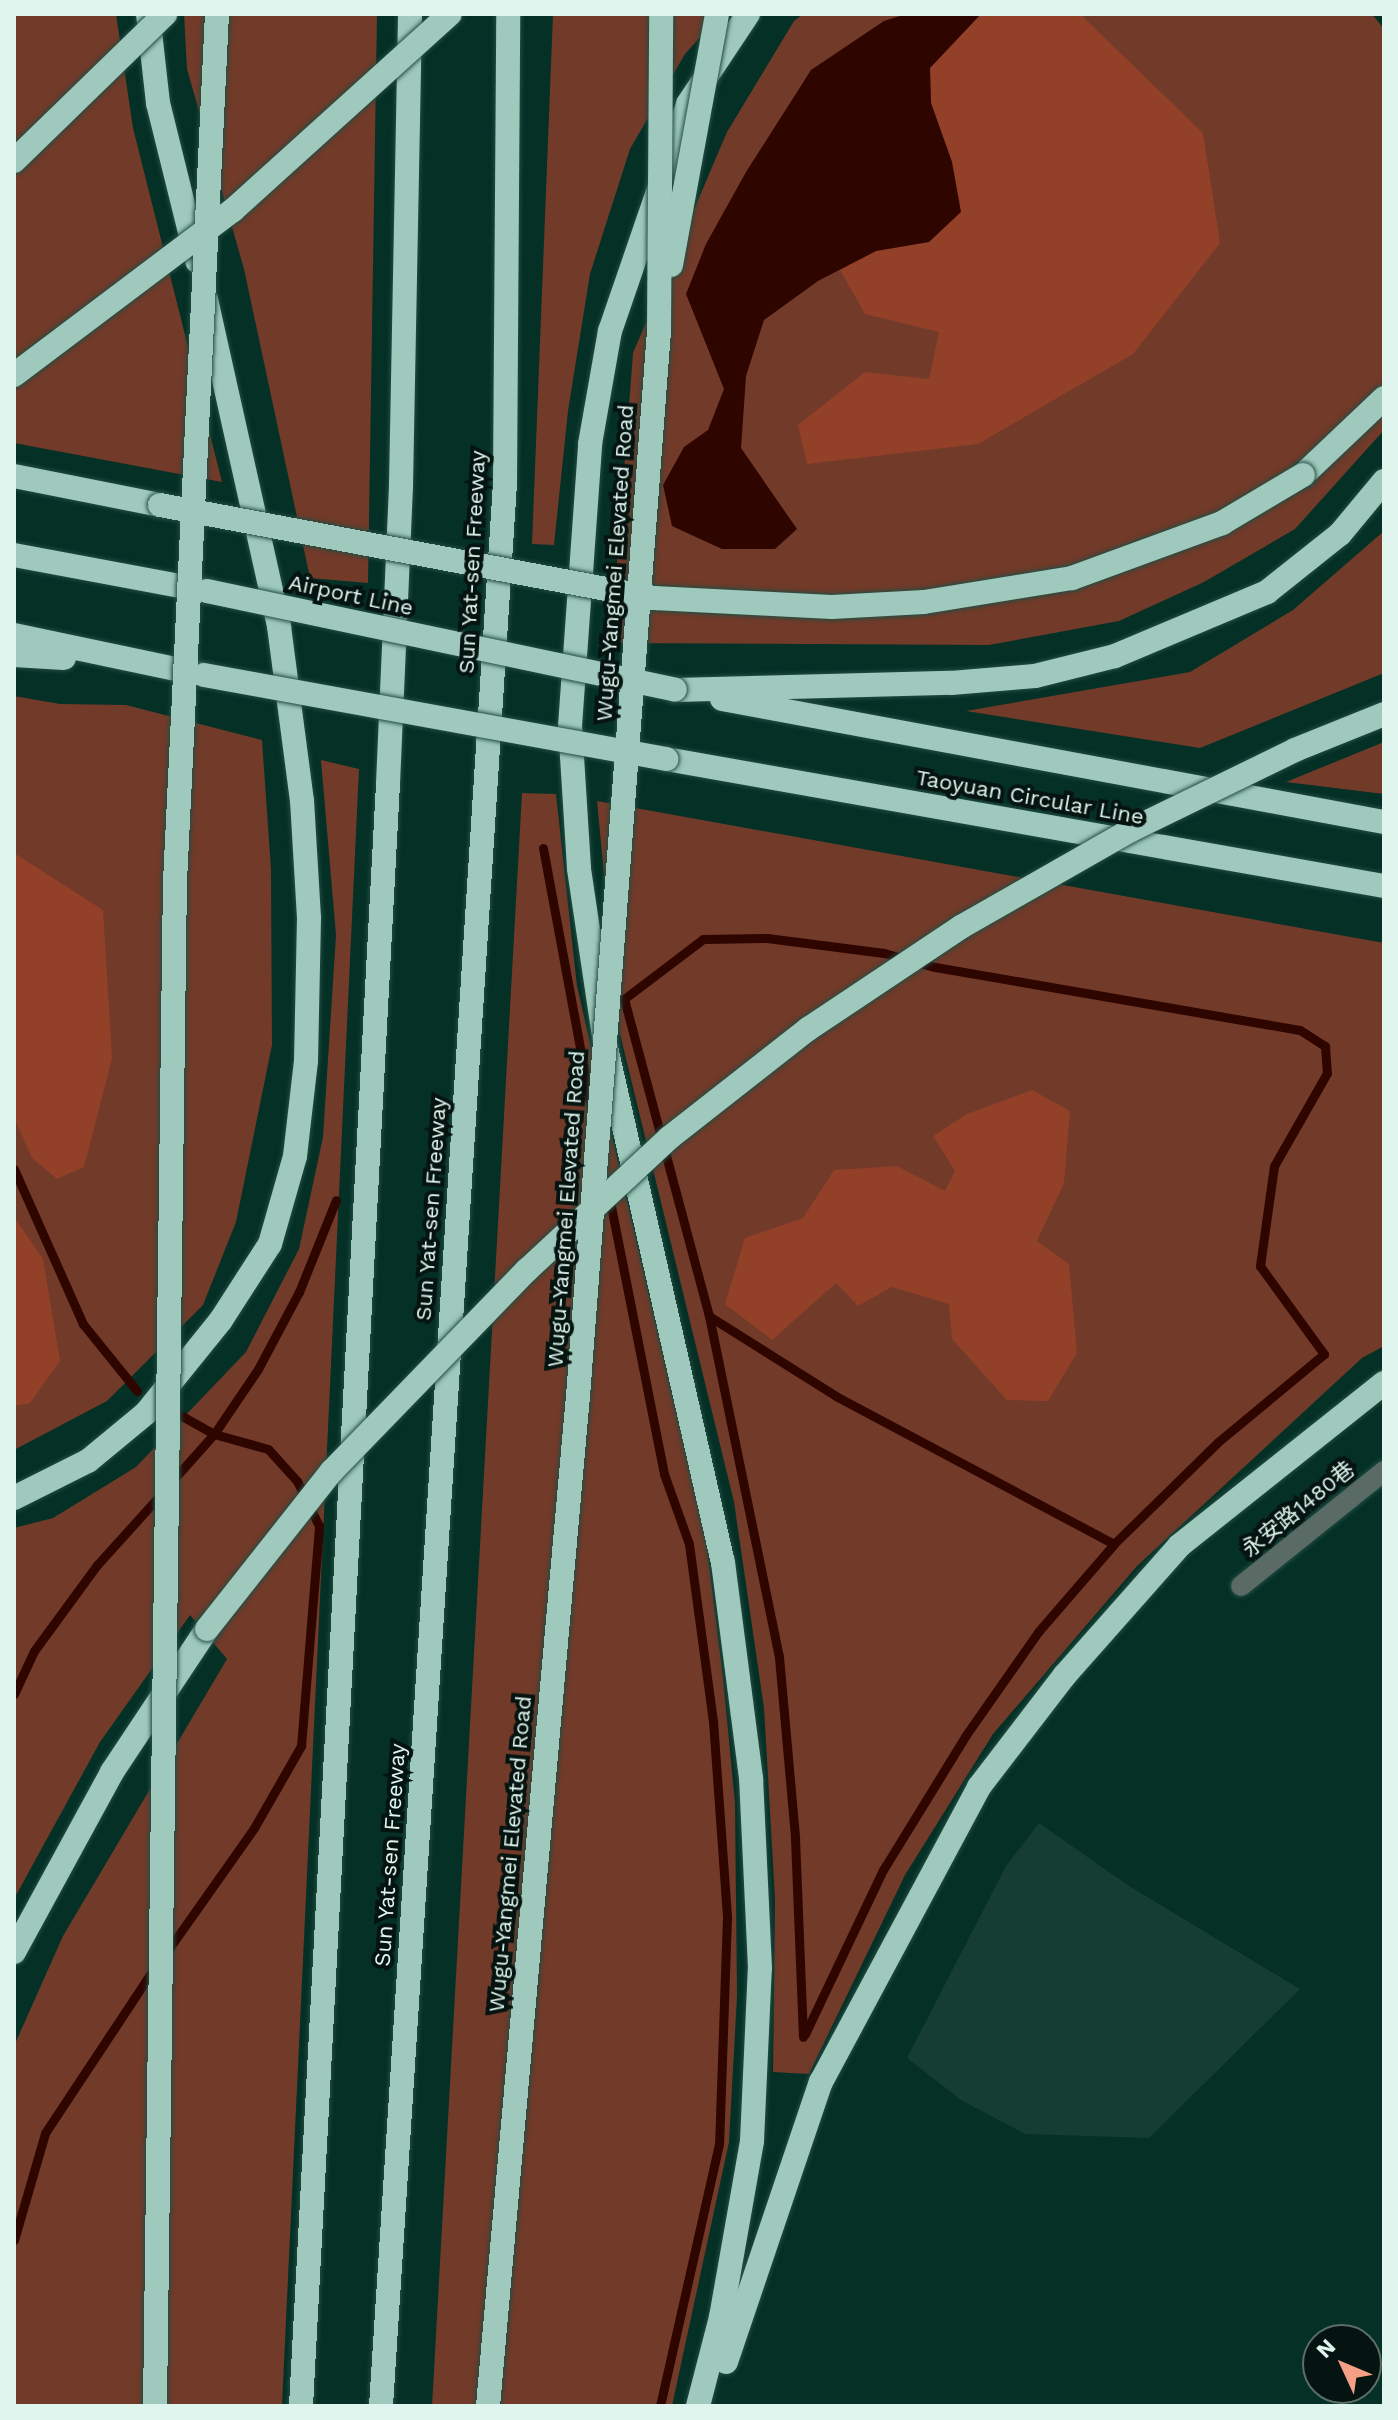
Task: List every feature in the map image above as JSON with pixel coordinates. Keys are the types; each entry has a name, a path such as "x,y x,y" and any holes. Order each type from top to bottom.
{"highway":[{"path":"14,1498 88,1461 146,1413 221,1320 270,1244 295,1156 306,1061 309,918 302,801 279,626 244,454 158,103 148,14"},
{"path":"14,161 165,14"},
{"path":"155,2406 175,882 217,14"},
{"path":"301,2406 388,784 401,485 410,14"},
{"path":"14,375 233,210 450,14"},
{"name":"Sun Yat-sen Freeway","path":"381,2406 505,482 508,14"},
{"name":"Wugu-Yangmei Elevated Road","path":"488,2406 578,1396 659,330 661,14"},
{"path":"659,330 717,14"},
{"path":"698,2406 721,2317 752,2141 760,1968 751,1778 723,1563 605,1043 579,868 570,726 590,444 610,331 688,104 748,14"},
{"path":"14,476 654,598 832,607 924,602 1072,578 1222,523 1303,475 1384,398"},
{"path":"675,690 951,683 1035,676 1115,656 1267,592 1340,534 1384,481"},
{"name":"Airport Line","path":"14,555 207,591 675,690"},
{"path":"14,635 141,663"},
{"path":"14,655 141,663"},
{"name":"Taoyuan Circular Line","path":"141,663 1384,886"},
{"name":"Taoyuan Circular Line","path":"675,690 1384,822"},
{"path":"14,1952 112,1772 207,1629 332,1471 527,1270 669,1138 796,1038 961,927 1131,830 1295,750 1384,714"},
{"path":"712,2406 821,2082 979,1787 1065,1675 1179,1546 1384,1383"}],"street":[{"name":"永安路1480巷","path":"1241,1586 1384,1471"}],"shaded area":[{"path":"14,14 116,14 133,128 222,482 14,443"},
{"path":"184,14 377,14 368,583 310,578 244,269 187,69"},
{"path":"553,14 721,14 685,54 630,149 590,274 568,411 554,545 532,544"},
{"path":"803,14 1372,14 1384,29 1384,430 1295,529 1204,582 1119,621 989,645 611,643 633,353 727,132 794,21"},
{"path":"906,14 981,14 930,68 931,103 952,162 961,212 929,242 876,251 818,281 764,320 746,376 741,448 797,529 775,549 722,549 672,526 663,485 684,447 708,430 724,389 686,294 706,244 746,172 811,70 884,21"},
{"path":"981,14 1081,15 1203,133 1220,243 1133,354 978,444 807,464 798,425 865,372 929,379 939,332 865,314 840,270 876,251 929,242 952,162 931,103 930,68"},
{"path":"1384,531 1384,673 1200,748 966,711 1190,672 1293,610"},
{"path":"14,696 60,704 126,705 262,740 271,869 272,1045 236,1222 203,1305 107,1401 14,1450"},
{"path":"1384,742 1384,794 1286,782"},
{"path":"321,760 359,769 282,2406 14,2406 14,2046 63,1936 227,1659 190,1615 100,1742 14,1899 14,1528 53,1518 136,1467 246,1352 299,1249 323,1137 336,935"},
{"path":"522,793 556,794 577,986 706,1540 735,1803 737,1996 729,2142 672,2406 432,2406"},
{"path":"597,801 1384,943 1384,1346 1362,1358 1137,1566 993,1734 905,1875 809,2074 773,2072 775,1899 764,1708 734,1502 619,1030"},
{"path":"14,853 103,910 112,1058 84,1167 57,1179 32,1158 14,1118"},
{"path":"1032,1090 1070,1111 1064,1183 1037,1241 1069,1264 1077,1353 1048,1401 1007,1400 952,1339 949,1304 892,1287 858,1306 836,1283 772,1340 725,1304 745,1238 803,1218 834,1170 897,1166 945,1191 955,1171 933,1136 967,1114"},
{"path":"14,1217 43,1259 60,1361 30,1403 14,1406"},
{"path":"1039,1823 1129,1886 1300,1989 1149,2138 1025,2134 961,2100 907,2058 1006,1866"}],"waterway":[{"path":"543,848 591,1107"},
{"path":"709,1316 624,999 703,939 767,938 884,953 935,967 1300,1030 1325,1046 1327,1073 1274,1166 1260,1266 1324,1354 1218,1442 1114,1544 836,1396 709,1316 779,1657 795,1838 803,2037"},
{"path":"14,1169 83,1324 137,1391"},
{"path":"609,1196 664,1474 689,1544 713,1721 727,1917 719,2144 660,2406"},
{"path":"172,1481 214,1434 258,1369 299,1292 336,1200"},
{"path":"168,1950 254,1828 301,1746 319,1526 297,1481 268,1449 214,1434 173,1411"},
{"path":"14,1694 34,1651 97,1565 163,1492"},
{"path":"805,2034 883,1870 966,1735 1038,1632 1114,1544"},
{"path":"14,2240 45,2133 156,1965"}]}
